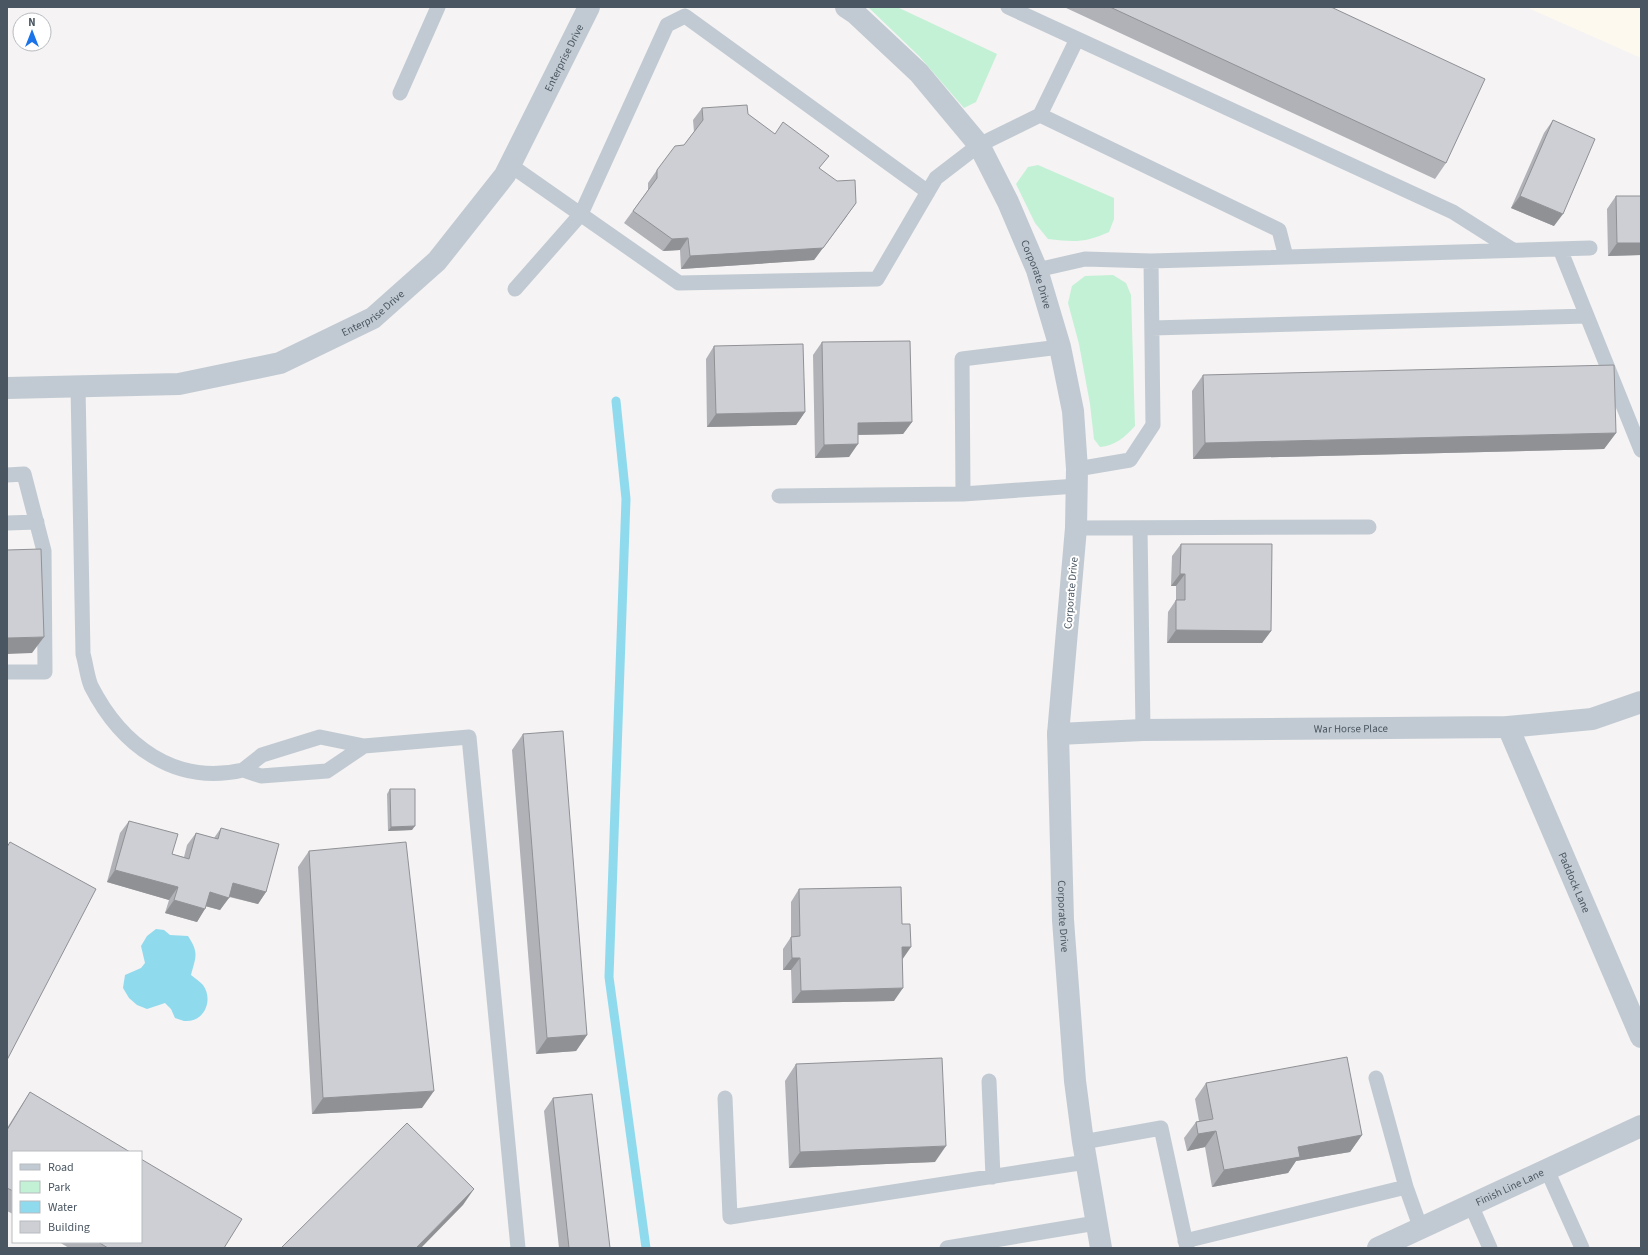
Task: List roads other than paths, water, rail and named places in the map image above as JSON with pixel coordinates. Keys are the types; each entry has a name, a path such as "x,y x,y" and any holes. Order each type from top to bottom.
{"street":[{"name":"Enterprise Drive","path":"7,388 179,384 280,363 373,318 438,261 505,175 589,7"},
{"name":"Corporate Drive","path":"846,7 855,13 919,72 979,145 1008,202 1037,270 1060,347 1073,410 1077,477 1076,528 1058,734 1063,920 1075,1081 1084,1152 1101,1248"},
{"name":"War Horse Place","path":"1058,734 1142,730 1508,727 1592,719 1641,702"},
{"name":"Paddock Lane","path":"1508,727 1641,1037"},
{"name":"Finish Line Lane","path":"1378,1248 1641,1126"}],"lane":[{"path":"400,93 438,7"},
{"path":"1008,7 1453,212 1513,250"},
{"path":"515,289 581,214 667,25 685,16 928,192"},
{"path":"510,165 679,283 876,279 936,178 979,145 1040,115 1077,39"},
{"path":"1040,115 1279,230 1286,257"},
{"path":"1037,270 1085,259 1151,261 1590,248"},
{"path":"1560,249 1641,450"},
{"path":"779,496 963,494 1077,477 1130,460 1153,425 1151,261"},
{"path":"1152,328 1587,316"},
{"path":"963,494 962,359 1060,347"},
{"path":"78,386 84,654 91,685 117,727 142,749 161,762 185,770 212,774 243,770 261,776 327,770 364,746"},
{"path":"7,475 24,474 44,551 44,672 7,672"},
{"path":"7,523 37,522"},
{"path":"1076,528 1369,528"},
{"path":"1140,528 1142,730"},
{"path":"243,770 262,755 320,737 364,746 469,737 518,1248"},
{"path":"1376,1078 1406,1187 1421,1229"},
{"path":"989,1081 993,1177"},
{"path":"725,1098 730,1217 993,1177 1084,1152 1161,1128 1186,1244 1406,1187"},
{"path":"1547,1170 1582,1248"},
{"path":"1471,1205 1490,1248"},
{"path":"947,1248 1096,1223"}],"water":[{"path":"156,929 164,930 170,935 188,936 194,947 196,955 191,975 203,985 206,991 207,1004 202,1014 191,1021 184,1021 175,1018 171,1009 165,1003 147,1009 137,1005 129,998 123,988 125,975 141,968 145,963 141,946 147,936"}],"waterway":[{"path":"616,401 626,499 609,977 646,1248"}]}
